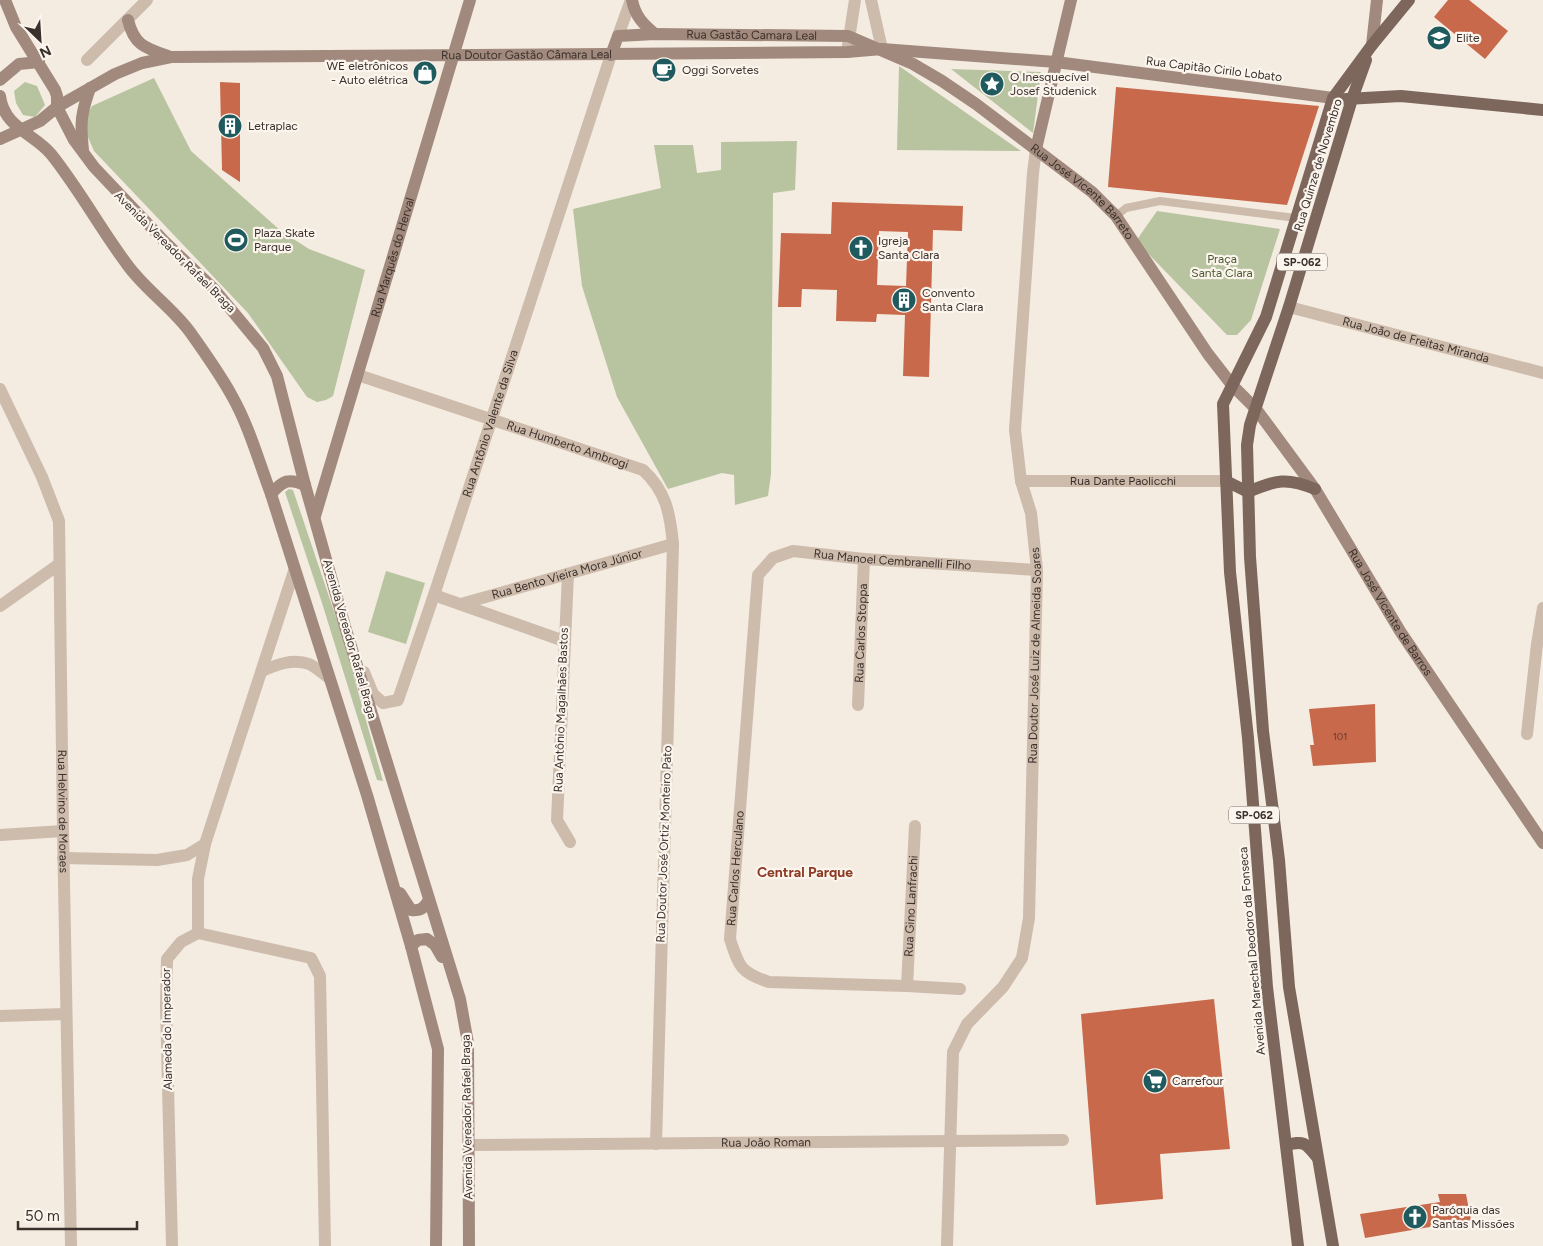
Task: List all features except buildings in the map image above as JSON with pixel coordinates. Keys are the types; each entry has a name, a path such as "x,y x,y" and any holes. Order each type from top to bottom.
{"main road":[{"name":"Avenida Vereador Rafael Braga","path":"5,0 16,27 55,90 57,107 74,140 94,168 214,289 263,348 277,376 346,630 460,999 468,1043 469,1246"},
{"name":"Rua Marquês do Herval","path":"315,516 470,0"},
{"path":"631,0 638,18 655,34"},
{"path":"1036,149 1071,0"},
{"name":"Rua Quinze de Novembro","path":"1256,409 1352,99 1372,45 1377,0"},
{"name":"SP-062","path":"1372,45 1404,3"},
{"name":"Rua Doutor Gastão Câmara Leal","path":"128,20 132,34 146,49 170,57"},
{"name":"Rua Gastão Camara Leal","path":"618,36 655,34 848,36 882,49"},
{"path":"611,55 618,36"},
{"name":"Rua Quinze de Novembro","path":"1232,385 1266,317 1333,98 1372,45"},
{"name":"Rua Doutor Gastão Câmara Leal","path":"0,139 40,121 57,107 116,74 142,62 170,57 454,54 611,55 847,52 882,49"},
{"name":"Rua Capitão Cirilo Lobato","path":"882,49 1056,62 1333,98 1352,99 1401,96 1543,110"},
{"name":"Rua José Vicente Barreto","path":"882,49 913,64 976,104 1092,192 1116,216 1208,354 1232,385"},
{"path":"0,80 19,64 39,62"},
{"path":"83,152 82,113 90,88"},
{"path":"0,96 1,102 9,116 20,130 50,152 126,265 189,330 232,396 271,494 390,875 438,1049 436,1246"},
{"name":"Rua José Vicente de Barros","path":"1232,385 1256,409 1315,489 1400,631 1543,843"},
{"name":"Avenida Marechal Deodoro da Fonseca","path":"1232,385 1223,404 1230,572 1248,731 1267,987 1298,1246"},
{"name":"SP-062","path":"1256,409 1250,425 1247,445 1248,492 1250,557 1263,730 1279,860 1289,988 1333,1246"},
{"path":"271,494 287,480 306,485"},
{"path":"1226,481 1248,492 1275,482 1286,481 1299,482 1315,489"},
{"path":"390,875 411,910 418,911 425,907 429,900"},
{"path":"411,946 414,942 423,938 431,941 452,974"},
{"path":"1286,1145 1299,1142 1307,1144 1318,1159"}],"street":[{"path":"87,60 146,0"},
{"path":"618,36 631,0"},
{"path":"847,52 855,0"},
{"path":"871,0 882,49"},
{"name":"Rua Antônio Valente da Silva","path":"346,630 373,694 383,703 398,700 611,55"},
{"name":"Rua Doutor José Luiz de Almeida Soares","path":"947,1246 952,1142 953,1052 966,1024 1003,987 1022,958 1030,918 1037,570 1031,513 1021,481 1014,430 1036,149"},
{"name":"Rua João de Freitas Miranda","path":"1289,307 1543,373"},
{"name":"Rua Humberto Ambrogi","path":"358,375 643,470 659,487 666,503 671,519 673,544"},
{"name":"Rua Helvino de Moraes","path":"0,389 42,477 59,521 58,565 71,1246"},
{"name":"Rua Dante Paolicchi","path":"1021,481 1226,481"},
{"name":"Rua Bento Vieira Mora Júnior","path":"461,604 673,544"},
{"name":"Rua Doutor José Ortiz Monteiro Pato","path":"656,1144 673,544"},
{"name":"Rua Manoel Cembranelli Filho","path":"758,575 773,558 793,551 864,560 1037,570"},
{"name":"Rua Carlos Stoppa","path":"858,705 864,560"},
{"path":"0,606 58,565"},
{"path":"294,571 204,844 198,879 198,933 311,958 320,976 325,1246"},
{"name":"Rua Antônio Magalhães Bastos","path":"568,574 557,820 570,842"},
{"name":"Rua Carlos Herculano","path":"758,575 730,939 737,960 750,976 769,982 960,989"},
{"path":"434,595 564,641"},
{"path":"1527,734 1543,608"},
{"path":"262,671 280,664 295,662 309,664 329,678"},
{"name":"Rua Gino Lanfrachi","path":"906,986 914,826"},
{"path":"0,835 63,831"},
{"path":"63,858 157,860 188,855 204,844"},
{"name":"Alameda do Imperador","path":"172,1246 166,1006 167,959 181,942 198,933"},
{"path":"0,1016 66,1014"},
{"name":"Rua João Roman","path":"468,1145 1063,1140"}],"lane":[{"path":"1116,216 1126,208 1160,201 1296,218"}],"green space":[{"path":"899,66 1021,151 897,150"},
{"path":"951,69 1041,72 1033,133"},
{"name":"Plaza Skate Parque","path":"154,78 191,151 281,231 309,249 365,270 333,396 326,400 317,402 307,397 248,313 94,151 87,135 85,119 92,106"},
{"path":"25,82 37,86 45,105 35,117 23,115 16,103 14,91"},
{"path":"797,141 795,190 773,193 771,474 768,496 735,505 734,475 722,473 668,489 617,397 582,286 573,209 661,188 654,145 693,145 697,173 721,170 721,142"},
{"name":"Praça Santa Clara","path":"1157,211 1280,229 1251,320 1237,335 1227,335 1136,241"},
{"path":"289,489 293,490 343,638 383,781 377,780 285,492"},
{"path":"386,571 425,583 406,644 368,632"}],"place":[{"name":"Elite","path":"1439,38"},
{"name":"Oggi Sorvetes","path":"664,70"},
{"name":"WE eletrônicos - Auto elétrica","path":"425,73"},
{"name":"O Inesquecível Josef Studenick","path":"992,84"},
{"name":"Letraplac","path":"230,126"},
{"name":"Plaza Skate Parque","path":"236,240"},
{"name":"Igreja Santa Clara","path":"861,248"},
{"name":"Convento Santa Clara","path":"904,300"},
{"name":"Carrefour","path":"1155,1081"},
{"name":"Paróquia das Santas Missões","path":"1415,1217"}],"district":[{"name":"Central Parque","path":"805,872"}]}
